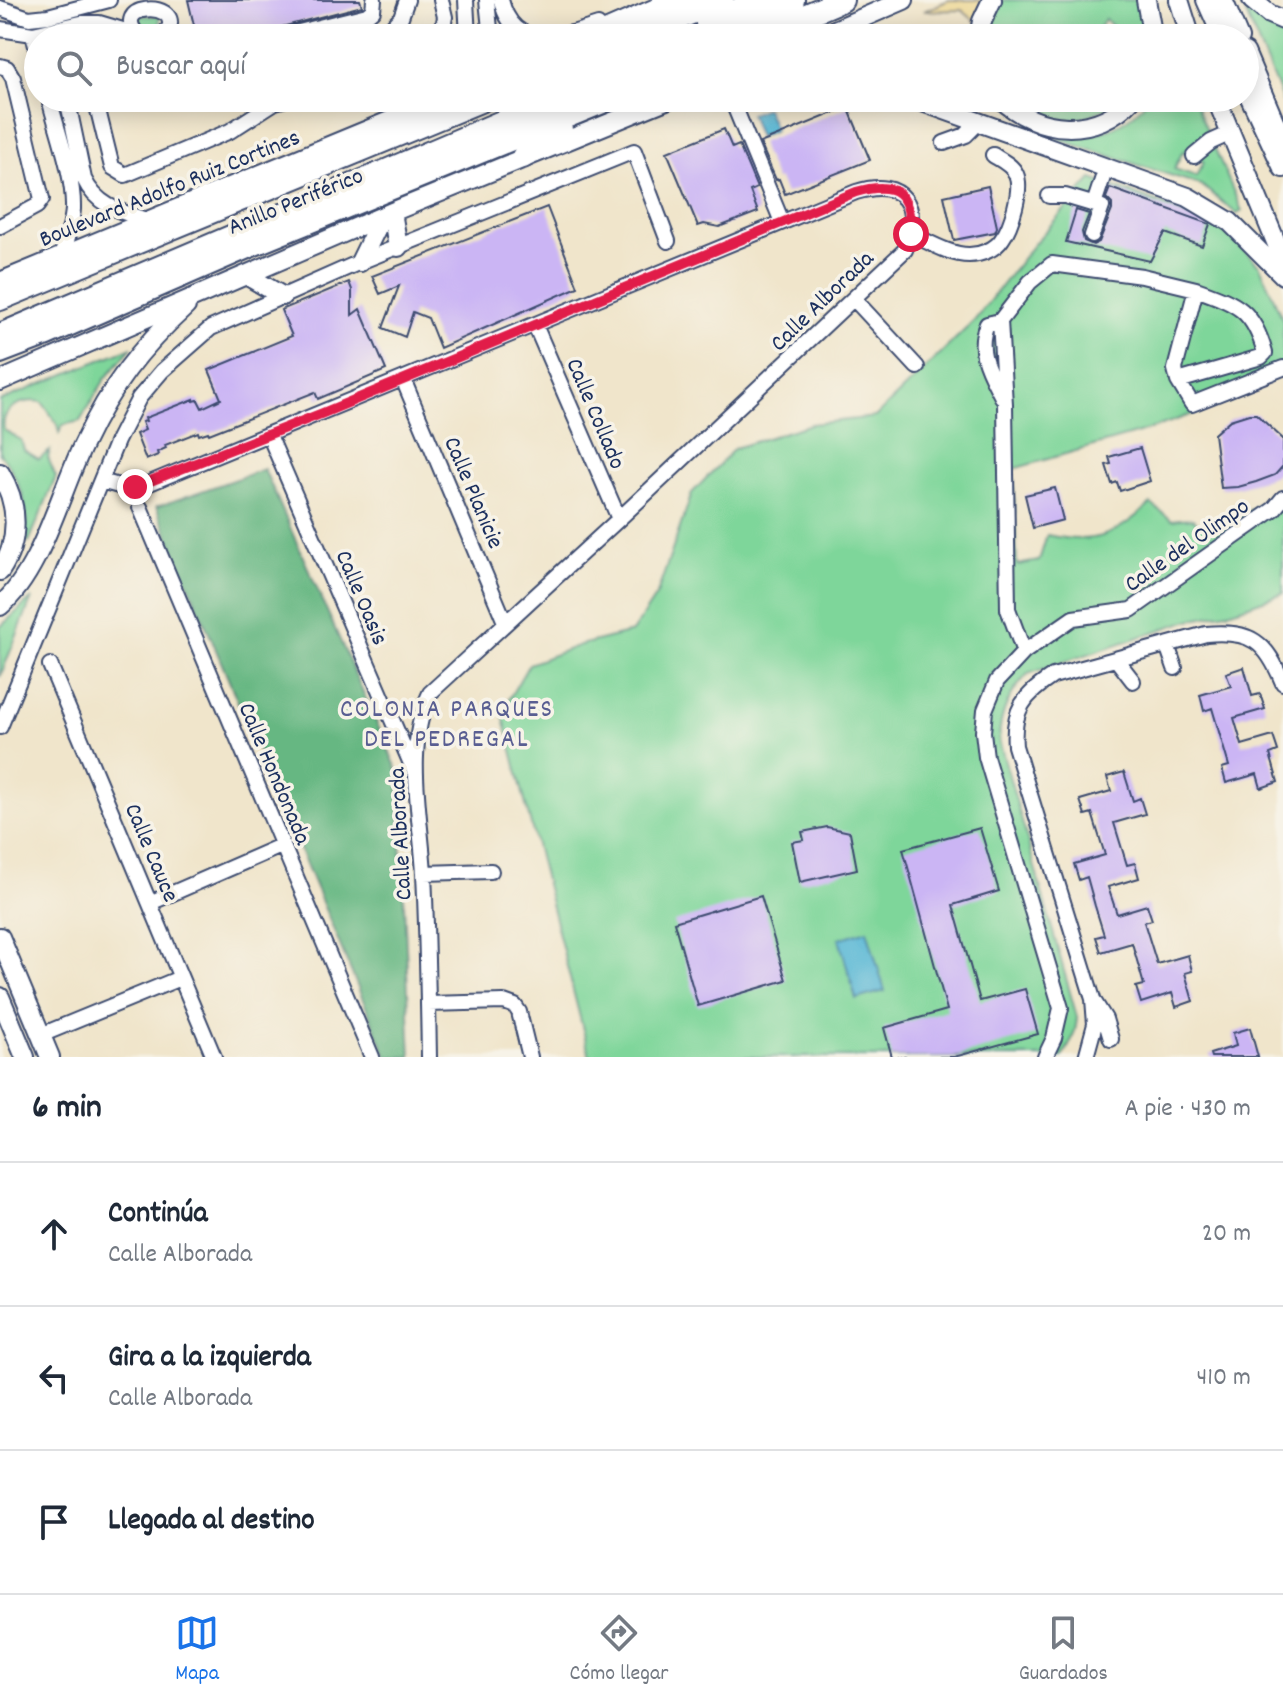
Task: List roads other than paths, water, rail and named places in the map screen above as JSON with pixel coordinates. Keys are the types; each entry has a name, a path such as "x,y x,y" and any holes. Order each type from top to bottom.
{"highway":[{"path":"667,4 691,0"},
{"path":"665,24 722,0"},
{"path":"704,24 761,0"},
{"path":"736,24 793,0"},
{"path":"785,24 842,0"},
{"name":"Anillo Periférico","path":"0,299 453,112"},
{"path":"0,322 494,112"},
{"path":"0,335 525,112"},
{"name":"Anillo Periférico","path":"0,352 578,112"},
{"path":"523,157 554,133 597,112"},
{"path":"105,255 339,144"}],"main road":[{"path":"848,24 904,0"},
{"path":"981,24 992,0"},
{"path":"1146,0 1150,24"},
{"path":"1166,0 1182,24"},
{"path":"1179,0 1186,24"},
{"path":"1206,0 1217,24"},
{"path":"1223,0 1233,24"},
{"path":"1252,0 1269,14 1283,20"},
{"path":"620,24 667,4"},
{"path":"1259,85 1283,142"},
{"name":"Boulevard Adolfo Ruiz Cortines","path":"0,282 413,112"},
{"path":"0,381 387,214 636,112"},
{"path":"951,112 1188,197 1230,222 1283,275"},
{"path":"1016,112 1034,122 1067,128 1090,126 1117,112"},
{"path":"1222,112 1283,259"},
{"path":"1257,112 1283,168"},
{"path":"387,214 398,247"},
{"path":"360,262 387,214"},
{"path":"246,275 282,296"},
{"path":"0,606 13,595 31,567 83,444 114,385 165,326 198,296"},
{"path":"0,473 10,494 15,519 13,543 0,571"},
{"path":"0,937 50,1057"},
{"path":"0,997 25,1057"}],"street":[{"path":"0,8 29,18 109,0"},
{"path":"348,24 373,10 374,0"},
{"path":"394,24 401,17 407,0"},
{"path":"441,0 444,24"},
{"path":"466,0 467,24"},
{"path":"487,0 489,24"},
{"path":"501,0 514,24"},
{"path":"132,24 134,10 146,1 158,2 168,9 171,22"},
{"path":"602,24 667,4"},
{"path":"79,24 102,24"},
{"path":"0,29 24,33"},
{"path":"0,66 7,68 13,78 42,199 37,206 0,226"},
{"path":"53,112 72,189 70,228 61,257"},
{"path":"70,112 88,188 102,203 150,221"},
{"path":"98,112 112,167 125,175 230,131 259,112"},
{"path":"737,112 782,222"},
{"path":"944,143 966,135 979,122"},
{"path":"1194,156 1211,142 1231,133"},
{"path":"0,727 117,441 139,398 162,371 211,328 360,262 634,151 668,241"},
{"path":"101,481 126,488 145,485 856,192 885,186 898,191 911,215 911,234 966,255 987,251 1002,241 1017,201 1015,170 993,155"},
{"path":"1094,204 1106,168"},
{"path":"1049,196 1065,196 1102,207 1092,235"},
{"name":"Calle Alborada","path":"429,1057 417,736 421,712 430,693 854,299 905,250 911,234"},
{"path":"1024,652 1008,609 1005,404 1000,321 1030,282 1052,264 1142,276 1196,289 1229,301 1245,311 1259,329 1265,353 1261,357 1178,381"},
{"path":"1196,289 1175,369 1178,381 1192,404 1283,368"},
{"path":"854,299 917,367"},
{"name":"Calle Collado","path":"535,325 619,519"},
{"name":"Calle Planicie","path":"403,379 505,622"},
{"name":"Calle Oasis","path":"269,435 417,777"},
{"name":"Calle del Olimpo","path":"1045,1057 1054,1038 1061,1008 986,757 983,732 985,710 997,681 1024,652 1073,618 1131,610 1274,509 1283,498"},
{"name":"Calle Hondonada","path":"140,507 372,1057"},
{"path":"1086,1057 1095,1024 1093,999 1015,746 1014,731 1019,709 1031,691 1053,676 1206,634 1227,632 1247,635 1261,644 1273,660 1283,683"},
{"path":"1167,645 1175,668"},
{"path":"1116,659 1133,681"},
{"name":"Calle Cauce","path":"50,665 214,1057"},
{"path":"150,903 283,845"},
{"path":"424,873 491,871"},
{"path":"41,1035 180,978"},
{"path":"1093,999 1105,1019 1111,1039"},
{"path":"428,1004 504,1002 515,1006 530,1057"}],"water":[{"path":"768,112 775,130 759,137 750,114"},
{"path":"867,930 885,991 856,999 839,939"}],"district":[{"name":"COLONIA PARQUES DEL PEDREGAL","path":"447,722"}]}
